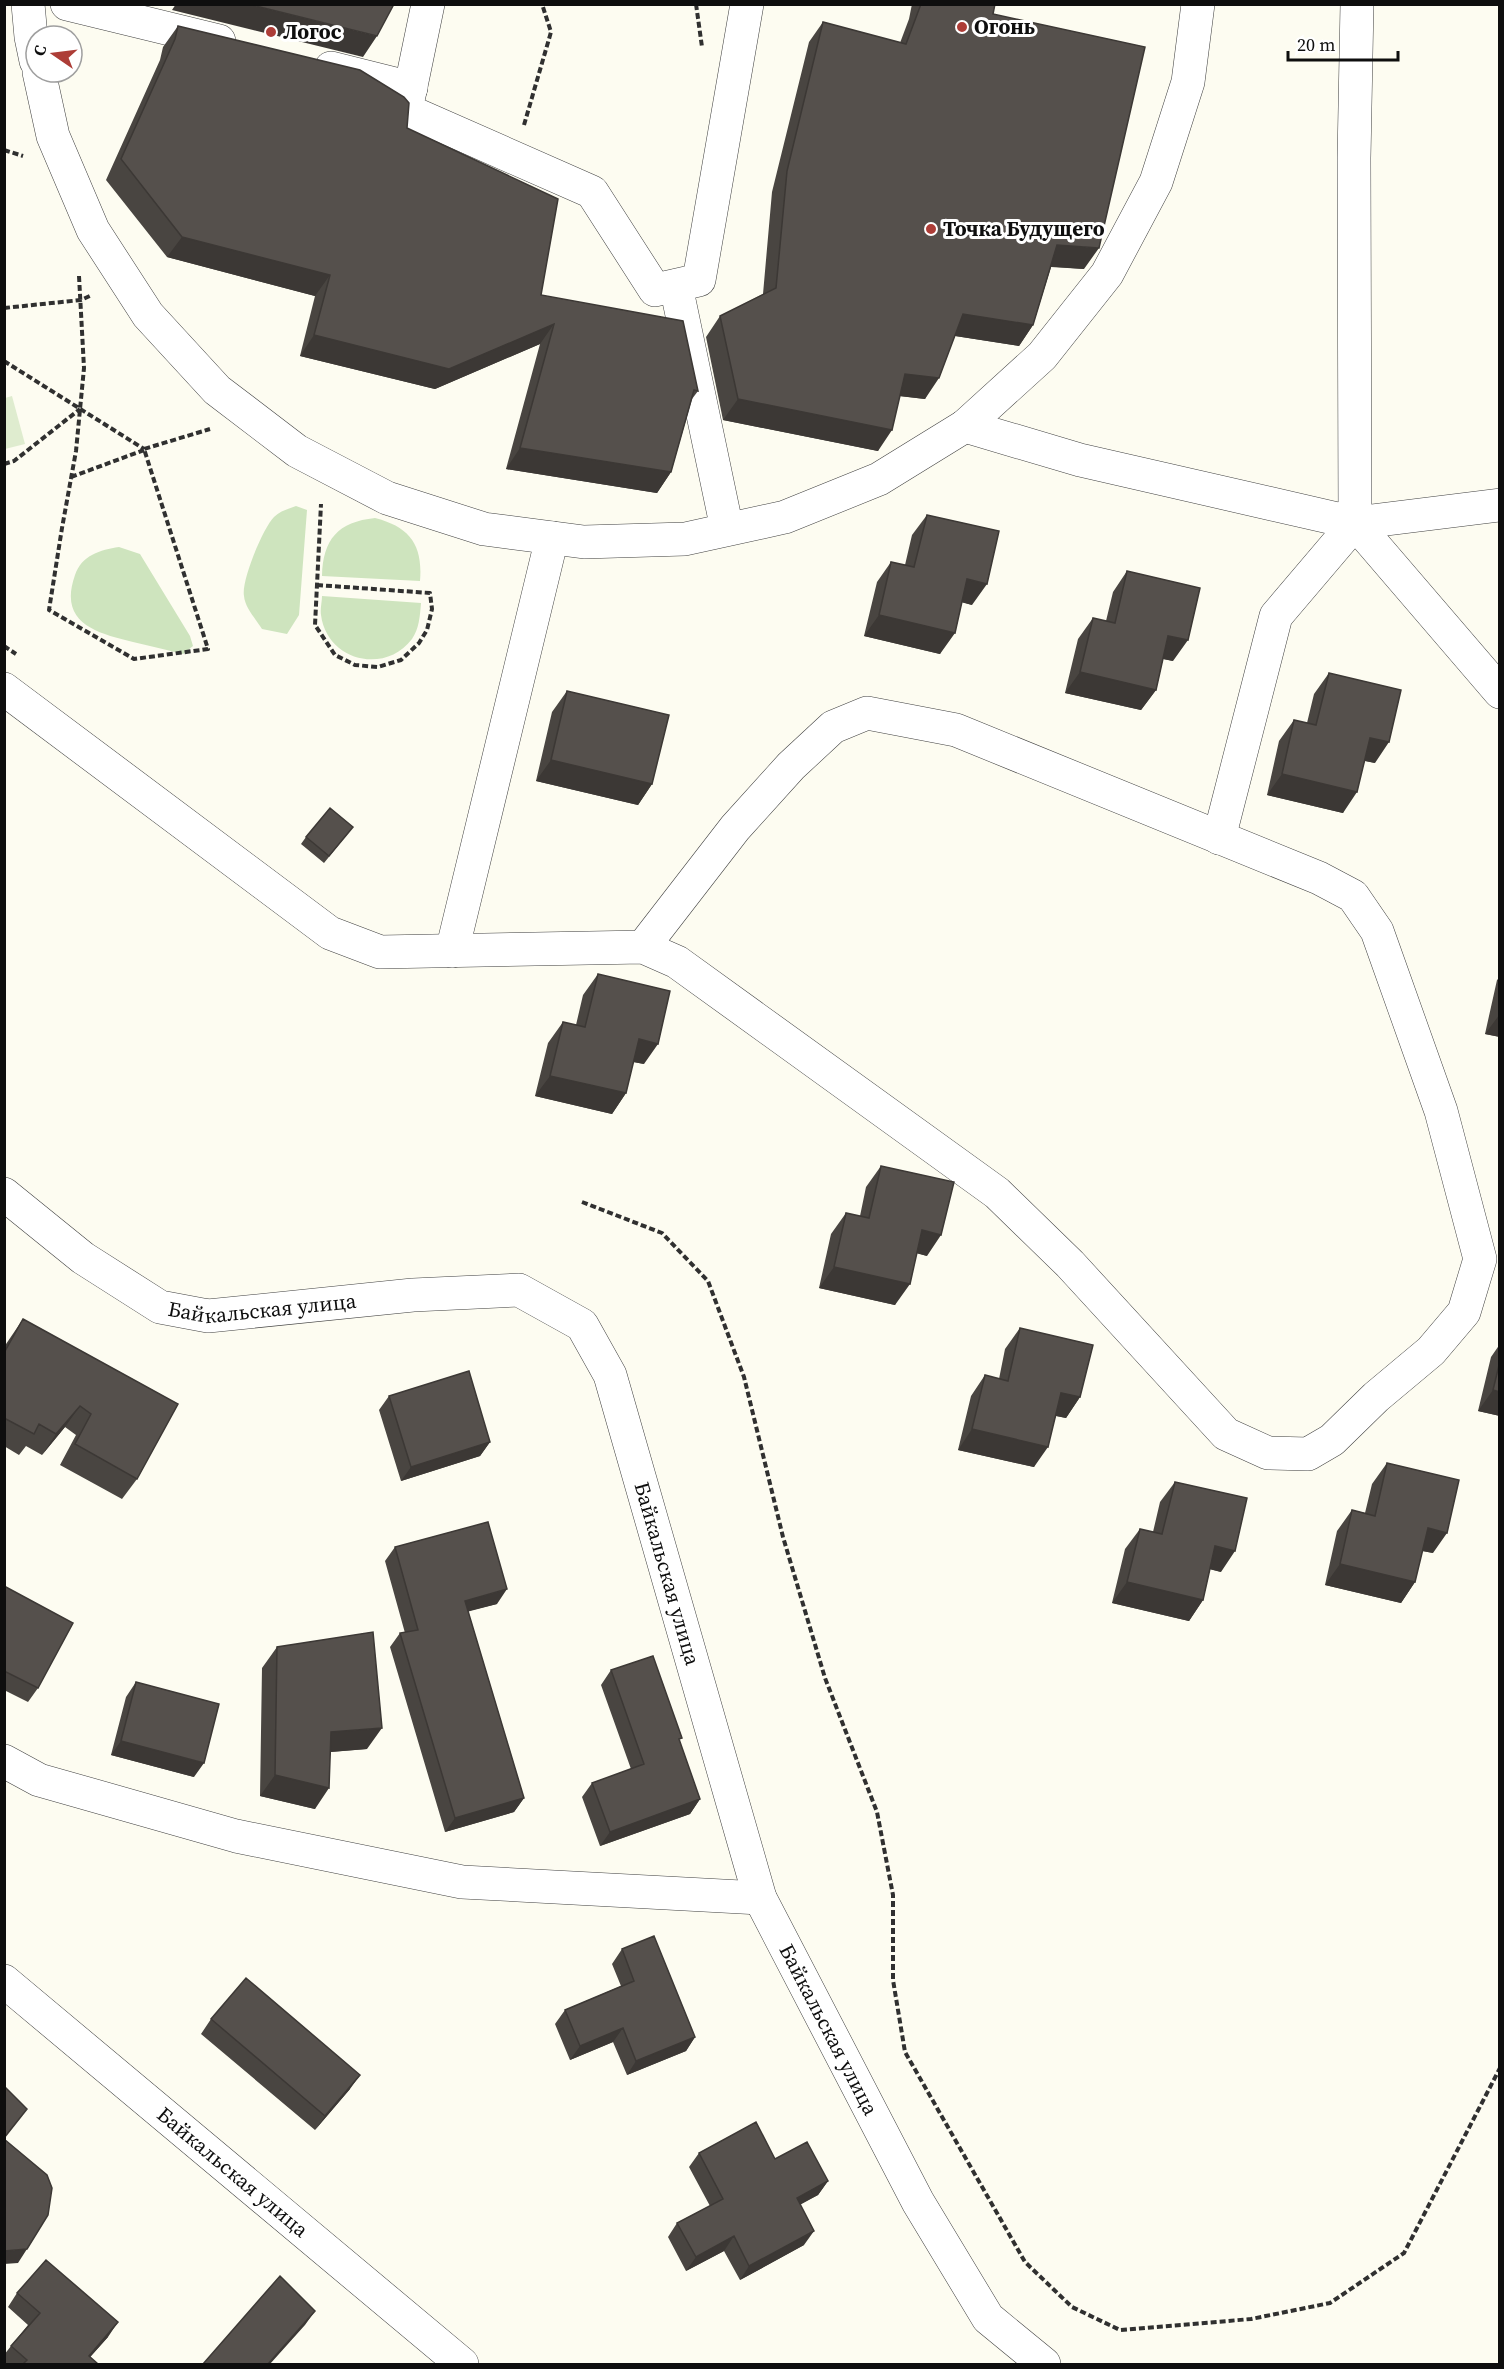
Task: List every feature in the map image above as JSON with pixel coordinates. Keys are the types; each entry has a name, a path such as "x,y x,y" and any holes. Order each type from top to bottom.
{"street":[{"path":"28,4 30,24"},
{"path":"67,4 250,49"},
{"path":"428,4 406,110 592,192 655,290 699,280 747,4"},
{"path":"42,84 53,136 93,230 148,315 217,390 297,451 387,498 484,529 584,542 685,538 785,517 879,479 964,426 1042,356 1107,274 1156,182 1188,82 1198,4"},
{"path":"1219,837 1276,616 1355,523 1357,4"},
{"path":"308,63 411,88"},
{"path":"676,286 727,530"},
{"path":"964,426 1080,460 1355,523 1500,505"},
{"path":"1355,523 1500,692"},
{"path":"452,951 552,538"},
{"path":"4,689 330,933 380,952 643,947 677,962 997,1193 1070,1264 1226,1434 1268,1453 1308,1454 1332,1440 1376,1396 1431,1352 1464,1312 1480,1259 1441,1110 1377,931 1353,896 1320,878 956,730 867,713 833,727 791,766 735,828 643,947"},
{"name":"Байкальская улица","path":"4,1194 83,1258 160,1307 208,1316 413,1295 519,1290 582,1324 610,1375 760,1898 918,2202 988,2318 1044,2364"},
{"path":"4,1761 39,1779 236,1836 462,1882 760,1898"},
{"name":"Байкальская улица","path":"4,1981 462,2364"}],"path":[{"path":"514,157 552,32 542,4"},
{"path":"4,150 27,158"},
{"path":"4,361 81,409 144,449 208,649 134,659 50,610 81,409 84,368 79,264"},
{"path":"4,308 81,300 126,281"},
{"path":"4,464 14,461 81,409"},
{"path":"71,477 144,449 251,416"},
{"path":"317,585 430,593 432,609 427,630 419,644 400,660 378,667 355,665 335,655 315,625 322,464"},
{"path":"4,646 23,660"},
{"path":"582,1202 662,1233 708,1281 744,1377 783,1537 825,1678 877,1812 893,1895 893,1980 905,2052 1025,2262 1072,2307 1120,2330 1251,2319 1330,2303 1404,2253 1500,2068"}],"green space":[{"path":"12,396 25,444 5,449 5,398"},
{"path":"296,506 307,510 299,615 287,634 262,629 246,605 244,589 254,555 269,523 279,513"},
{"path":"375,518 397,527 412,539 419,557 420,581 322,576 329,542 335,535 342,528 351,524"},
{"path":"119,547 140,554 190,636 193,646 183,654 119,639 94,630 76,615 71,591 78,568 92,555"},
{"path":"322,596 421,603 416,631 412,639 401,650 387,657 359,658 345,652 334,643 326,631 321,613"}],"building":[{"path":"248,4 394,4 377,36"},
{"name":"Точка Будущего","path":"921,4 995,4 993,14 1145,47 1099,248 1057,245 1033,325 963,314 939,378 905,374 892,430 738,399 720,316 776,288 787,171 823,22 906,44"},
{"path":"178,26 360,70 404,97 409,103 407,128 558,199 541,295 683,321 698,391 694,390 671,472 520,448 554,324 449,369 314,335 330,275 182,237 121,159 175,39"},
{"path":"927,515 999,531 987,584 967,579 955,633 879,615 891,562 914,567"},
{"path":"1127,571 1200,588 1188,640 1168,636 1156,690 1080,672 1093,618 1115,623"},
{"path":"1329,673 1401,690 1389,742 1370,738 1357,792 1282,774 1294,720 1316,725"},
{"path":"567,691 669,715 652,784 551,760"},
{"path":"330,808 353,827 329,856 306,837"},
{"path":"598,974 670,991 658,1044 639,1039 626,1093 550,1076 563,1022 585,1027"},
{"path":"881,1166 954,1182 941,1235 922,1230 910,1284 834,1267 846,1213 869,1218"},
{"path":"23,1319 178,1404 137,1479 75,1444 91,1414 80,1406 56,1434 39,1424 34,1434 4,1418 4,1353"},
{"path":"1020,1328 1093,1345 1080,1397 1061,1393 1048,1447 972,1429 985,1375 1008,1381"},
{"path":"1500,1361 1500,1392 1493,1390"},
{"path":"469,1371 490,1442 411,1467 389,1396"},
{"path":"1387,1463 1459,1480 1447,1533 1428,1528 1415,1582 1340,1564 1352,1510 1375,1516"},
{"path":"1175,1482 1247,1498 1235,1551 1215,1546 1203,1600 1127,1582 1140,1529 1162,1534"},
{"path":"488,1522 507,1589 465,1601 524,1798 455,1818 400,1633 418,1630 395,1547"},
{"path":"4,1586 73,1623 38,1688 4,1671"},
{"path":"373,1632 382,1728 331,1732 329,1788 275,1775 277,1647"},
{"path":"653,1656 682,1738 679,1739 700,1799 610,1832 592,1783 644,1764 611,1670"},
{"path":"136,1682 219,1704 204,1763 121,1741"},
{"path":"654,1936 695,2037 636,2061 623,2028 580,2046 565,2010 634,1981 622,1949"},
{"path":"246,1978 360,2075 325,2116 211,2019"},
{"path":"4,2086 27,2109 4,2138"},
{"path":"756,2122 775,2159 807,2142 828,2181 797,2198 814,2231 749,2266 734,2236 696,2257 677,2223 723,2199 699,2153"},
{"path":"4,2139 47,2175 52,2188 48,2215 27,2249 4,2251"},
{"path":"46,2260 118,2322 89,2356 98,2364 23,2364 27,2360 11,2346 40,2313 17,2293"},
{"path":"280,2276 315,2311 268,2364 203,2364"}],"place":[{"name":"Огонь","path":"962,27"},
{"name":"Логос","path":"271,32"},
{"name":"Точка Будущего","path":"931,229"}]}
